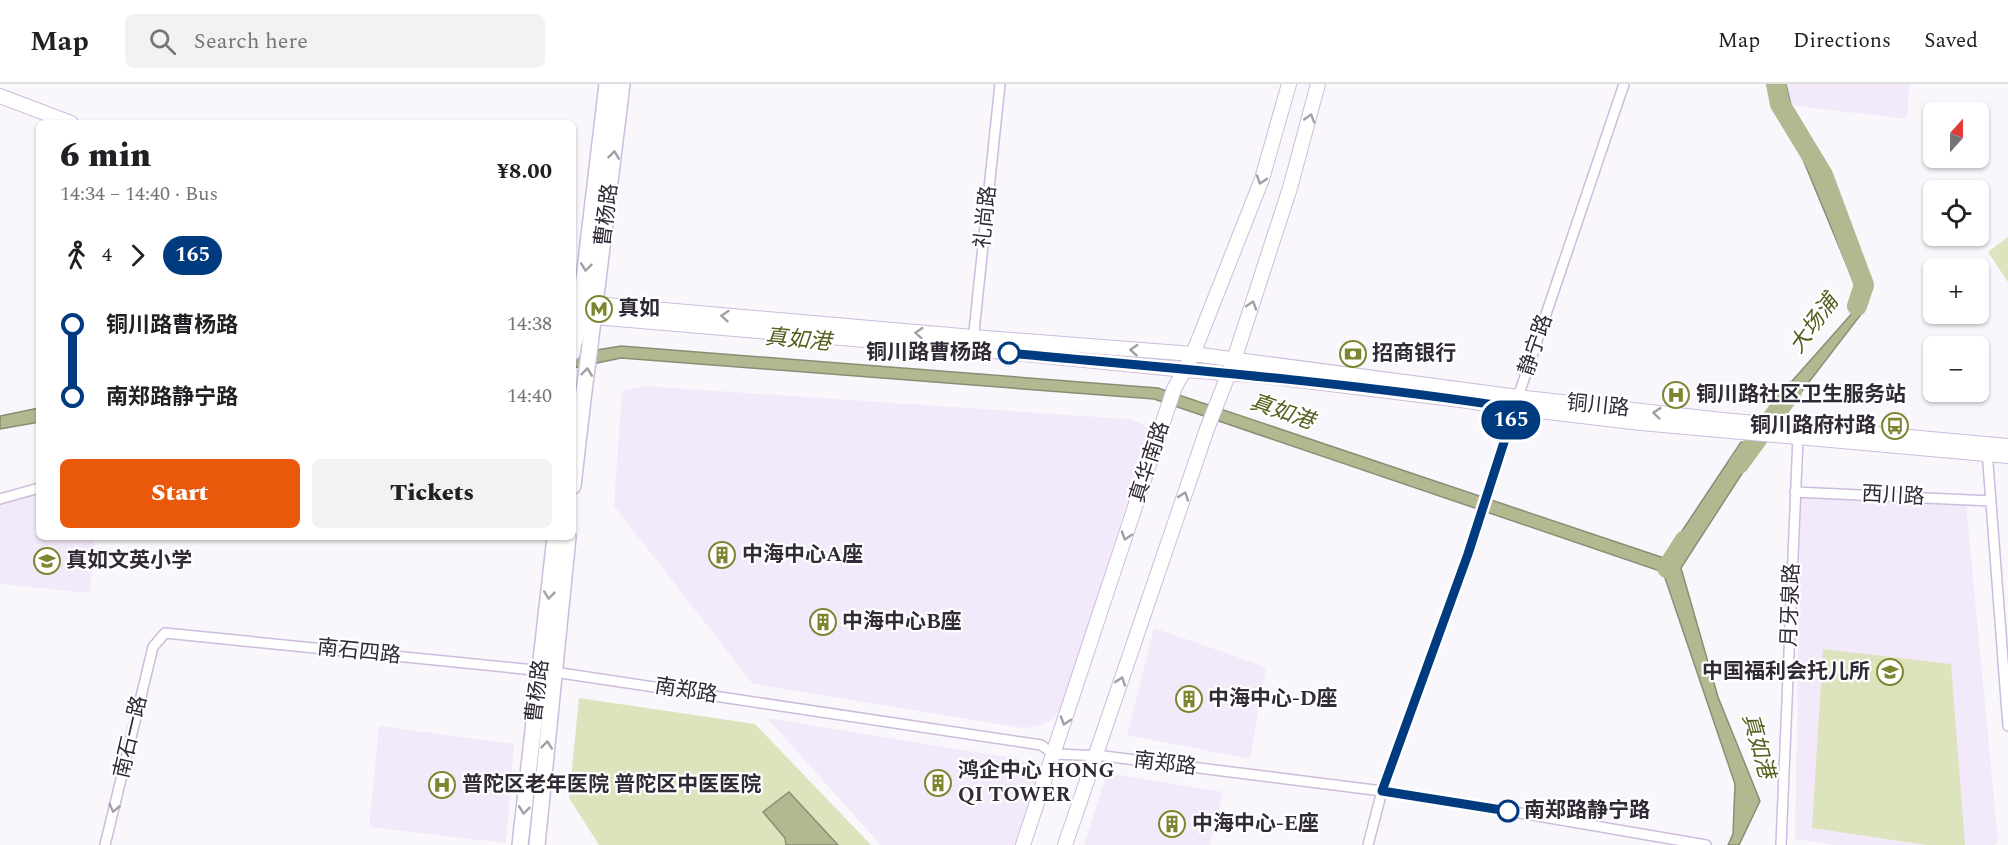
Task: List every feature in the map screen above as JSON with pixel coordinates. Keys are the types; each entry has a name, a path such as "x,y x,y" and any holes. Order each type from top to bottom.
{"main road":[{"name":"曹杨路","path":"576,445 590,345 586,311 607,84"},
{"name":"曹杨路","path":"576,338 586,311 622,84"},
{"name":"真华南路","path":"1023,845 1174,389 1193,354 1262,179 1289,84"},
{"name":"真华南路","path":"1065,845 1207,429 1232,366 1290,188 1318,84"},
{"path":"0,96 63,120"},
{"name":"铜川路","path":"586,311 972,343 1193,354 1232,366 1516,403 1987,449 2008,456"},
{"name":"铜川路","path":"972,343 1185,370 1232,366"},
{"name":"铜川路","path":"1779,430 1797,437 1987,449 2008,446"},
{"name":"曹杨路","path":"537,845 555,540"},
{"name":"曹杨路","path":"520,845 568,540"}],"street":[{"name":"礼尚路","path":"972,343 1000,84"},
{"name":"静宁路","path":"1368,845 1382,791 1468,554 1516,403 1624,84"},
{"name":"月牙泉路","path":"1781,845 1797,437"},
{"path":"1987,449 2008,726"},
{"path":"0,499 36,489"},
{"name":"西川路","path":"1795,492 1991,501"},
{"name":"南石四路","path":"165,633 548,671"},
{"name":"南石一路","path":"105,845 153,647 165,633"},
{"name":"南郑路","path":"548,671 1041,745 1054,754 1096,756 1382,791 1703,844"}],"shaded area":[{"path":"1774,84 1786,84 1797,131 1823,175 1864,285 1862,313 1799,395 1777,412 1769,412 1785,389 1855,310 1855,285 1780,104"},
{"path":"1776,84 1909,84 1907,119 1780,104"},
{"path":"2008,237 2008,282 1988,252"},
{"path":"621,346 1158,388 1664,558 1741,442 1763,444 1681,568 1718,697 1760,801 1739,845 1728,845 1733,834 1735,784 1663,572 1154,399 621,358 576,367 576,354"},
{"path":"643,386 1127,419 1138,422 1150,430 1064,701 1058,712 1050,721 1024,728 753,684 614,506 622,391"},
{"path":"36,409 36,423 0,429 0,416"},
{"name":"真如文英小学","path":"36,489 36,540 95,540 90,593 0,584 0,499"},
{"name":"中国福利会托儿所","path":"1801,495 1966,504 1998,841 1994,845 1834,845 1795,839"},
{"path":"1154,628 1266,667 1250,759 1127,735"},
{"path":"1823,649 1951,664 1965,845 1927,845 1812,828"},
{"path":"579,698 755,724 871,845 599,845 569,798"},
{"path":"767,718 1018,759 1027,763 1032,768 1036,784 1015,845 881,845"},
{"name":"普陀区老年医院 普陀区中医医院","path":"379,726 514,744 506,843 369,827"},
{"path":"1107,773 1223,792 1210,845 1084,845"},
{"path":"789,792 838,845 786,845 785,838 763,812"}],"waterway":[{"name":"大场浦","path":"1776,84 1780,104 1823,175 1864,285 1857,306"},
{"name":"大场浦","path":"1739,464 1792,391"},
{"name":"大场浦","path":"1667,568 1685,540"}],"bus line":[{"name":"165","path":"1009,353 1229,372 1515,408 1468,554 1382,791 1508,811"}],"place":[{"name":"真如","path":"599,309"},
{"name":"铜川路曹杨路","path":"1009,353"},
{"name":"招商银行","path":"1353,354"},
{"name":"铜川路社区卫生服务站","path":"1676,395"},
{"name":"铜川路府村路","path":"1895,426"},
{"name":"中海中心A座","path":"722,555"},
{"name":"真如文英小学","path":"47,561"},
{"name":"中海中心B座","path":"823,622"},
{"name":"中国福利会托儿所","path":"1890,672"},
{"name":"中海中心-D座","path":"1189,699"},
{"name":"鸿企中心 HONG QI TOWER","path":"938,783"},
{"name":"普陀区老年医院 普陀区中医医院","path":"442,785"},
{"name":"南郑路静宁路","path":"1508,811"},
{"name":"中海中心-E座","path":"1172,824"}],"water label":[{"name":"真如港","path":"798,340"},
{"name":"真如港","path":"1282,412"},
{"name":"真如港","path":"1758,746"}]}
